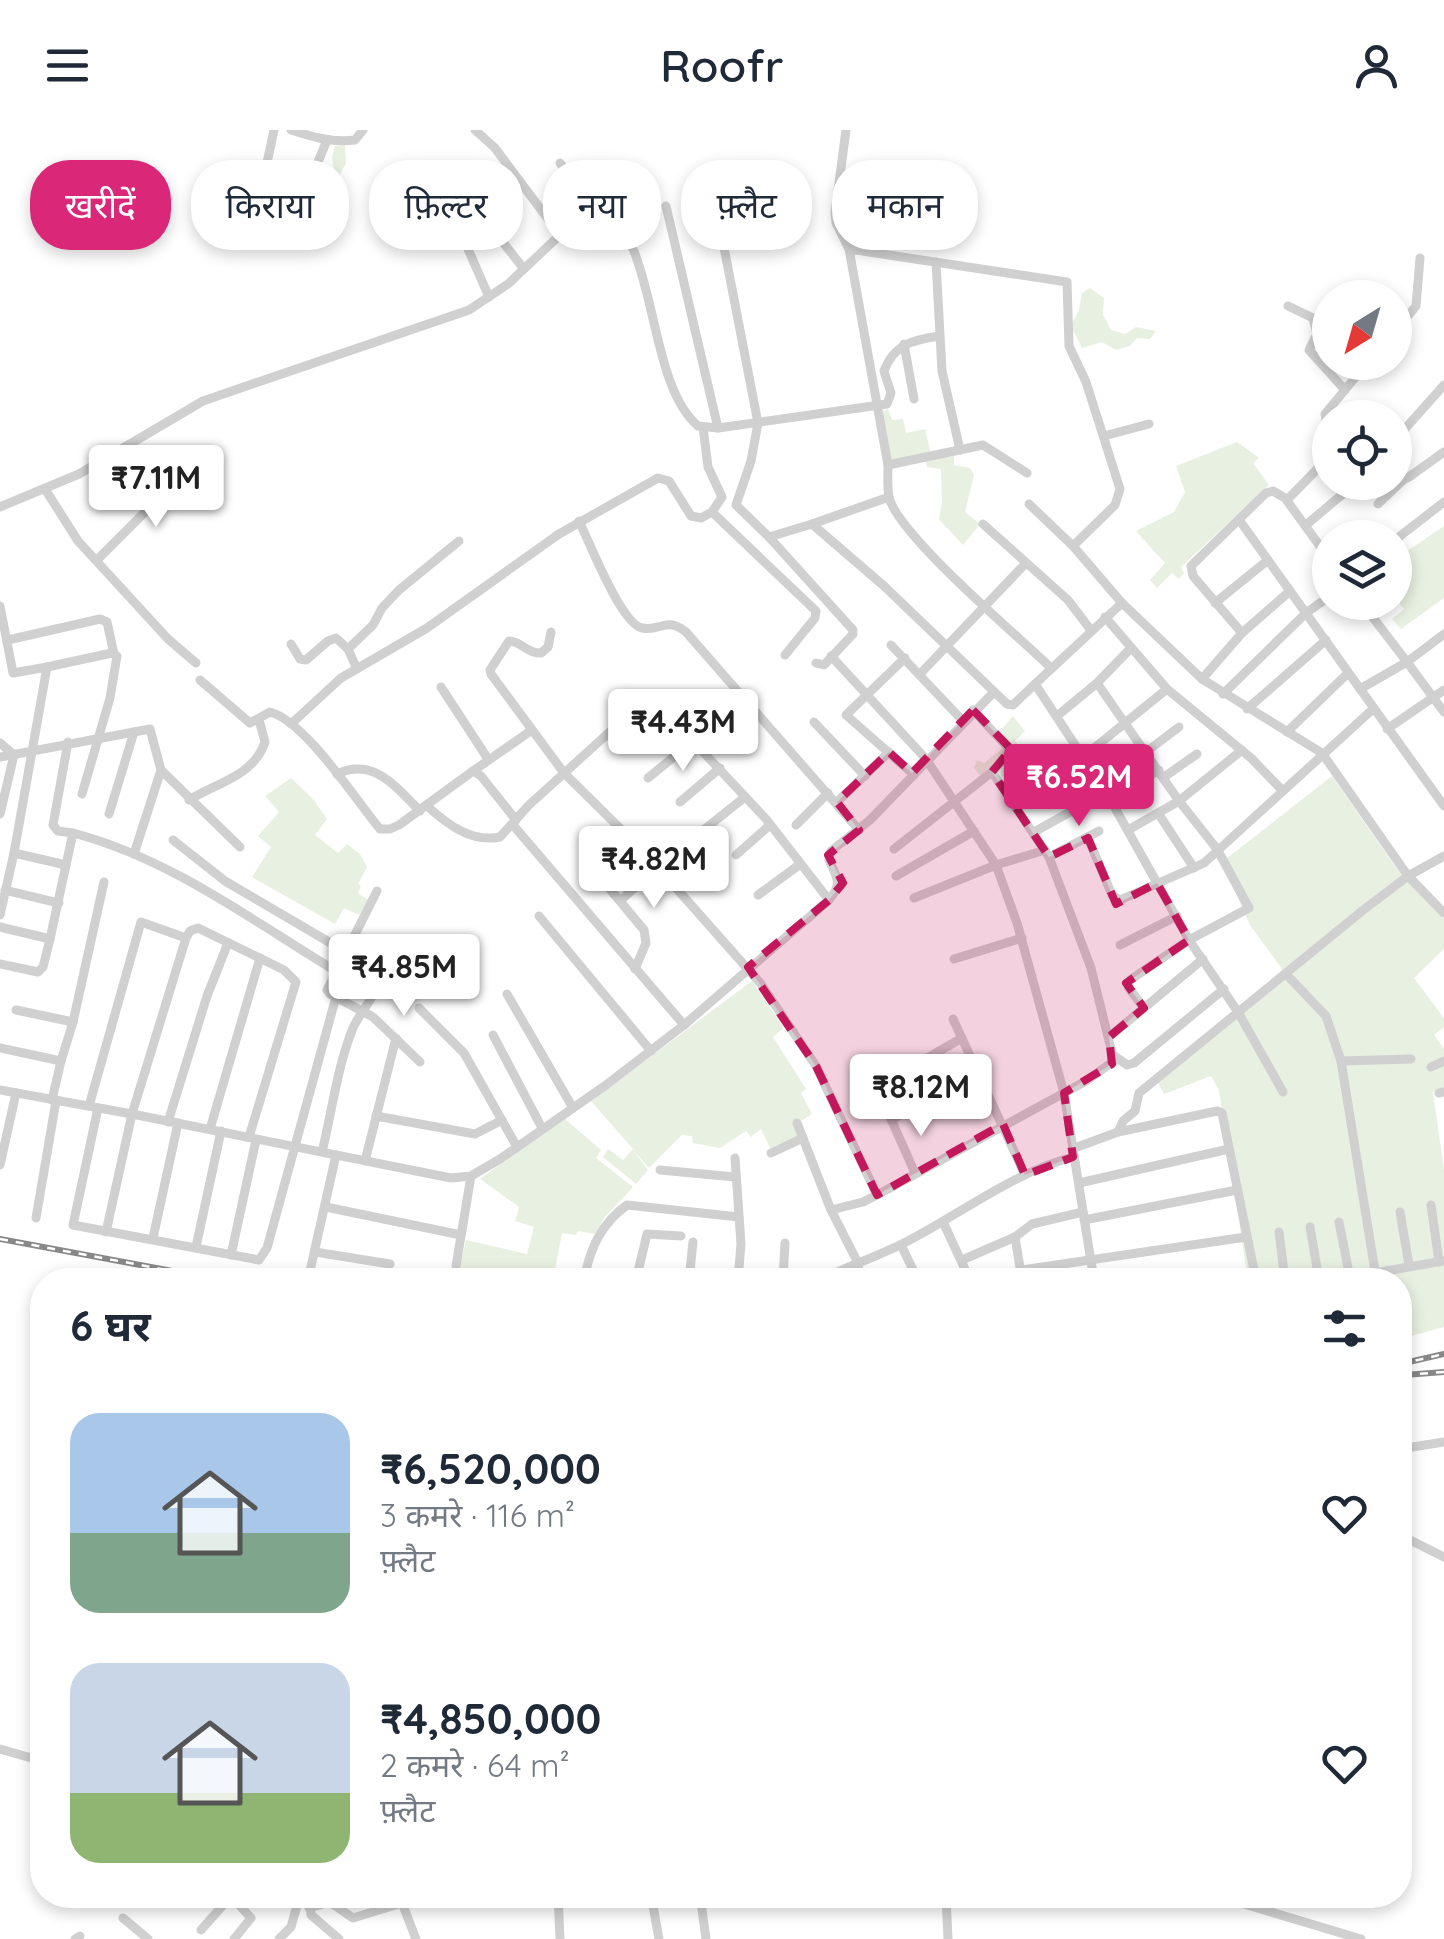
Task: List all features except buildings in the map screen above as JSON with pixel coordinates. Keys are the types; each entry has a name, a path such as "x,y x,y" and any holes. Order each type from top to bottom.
{"street":[{"path":"268,160 274,130"},
{"path":"291,130 327,140 355,140 363,130"},
{"path":"475,130 495,148 543,212"},
{"path":"842,160 846,130"},
{"path":"319,160 327,140"},
{"path":"666,206 718,428"},
{"path":"468,250 488,297"},
{"path":"509,250 524,269"},
{"path":"0,507 80,474 203,401 469,310 544,250"},
{"path":"634,250 671,379 686,413 703,427 877,406 889,401 884,371 889,358 904,344 939,336"},
{"path":"725,250 758,423 751,461 736,503"},
{"path":"849,250 888,465 889,497 908,530 1050,667"},
{"path":"856,250 1068,282 1069,346 1086,382 1118,478 1119,499 1073,546"},
{"path":"1412,311 1416,306 1420,258"},
{"path":"936,262 942,371 960,450"},
{"path":"1288,306 1312,318 1317,330 1309,350 1344,390"},
{"path":"904,344 914,399"},
{"path":"1336,400 1353,380"},
{"path":"1412,421 1444,385"},
{"path":"1104,436 1148,424"},
{"path":"703,427 708,466 722,497 736,503 853,630 824,665 816,663"},
{"path":"888,465 978,445 989,447 1027,473"},
{"path":"1412,470 1444,452"},
{"path":"97,560 185,472"},
{"path":"1286,500 1312,474"},
{"path":"291,724 334,684 427,628 580,521 662,477 669,481 691,516 700,518 712,512 722,497"},
{"path":"44,489 68,528 168,639 196,663"},
{"path":"1242,634 1193,576 1191,566 1270,491 1286,500 1312,534"},
{"path":"769,537 889,497"},
{"path":"1306,525 1336,500"},
{"path":"1378,504 1381,500"},
{"path":"1412,527 1444,502"},
{"path":"1029,504 1073,546 1122,603 1202,678 1322,753 1408,876 1444,914"},
{"path":"712,512 816,611 815,618 785,655"},
{"path":"580,521 610,587 633,623 645,628 668,624 686,632 859,830"},
{"path":"1240,521 1444,806"},
{"path":"812,524 1007,704 1014,706 1050,667 1122,603"},
{"path":"982,524 1068,600 1090,629"},
{"path":"348,649 373,625 382,608 404,585 459,540"},
{"path":"1216,604 1268,560"},
{"path":"920,674 1026,563"},
{"path":"1202,678 1242,634 1290,591"},
{"path":"0,606 12,673"},
{"path":"1223,694 1312,609"},
{"path":"1104,617 1167,689 1242,750 1282,790"},
{"path":"8,640 100,619 110,628 117,659 110,698 82,794"},
{"path":"1374,620 1444,712"},
{"path":"551,632 548,648 541,654 509,641 490,670 564,773 658,867 748,967 816,1066 877,1195"},
{"path":"1360,689 1444,634"},
{"path":"290,644 303,660 332,638 340,640 357,670"},
{"path":"1247,709 1326,640"},
{"path":"891,645 964,721"},
{"path":"1057,716 1131,648"},
{"path":"0,676 114,654"},
{"path":"831,656 926,759 996,865 1022,938 1064,1094 1092,1268"},
{"path":"905,658 846,715 914,776"},
{"path":"0,915 48,666"},
{"path":"1287,732 1348,673"},
{"path":"200,680 250,723 274,712 291,724 380,829 390,830 532,730"},
{"path":"1097,683 1217,849 1249,910 1189,940 1128,982 1144,1008"},
{"path":"1035,684 1108,795 1189,940 1224,989 1282,1092"},
{"path":"441,687 488,760"},
{"path":"1083,756 1167,689"},
{"path":"1386,729 1444,690"},
{"path":"0,1090 451,1178 471,1176 651,1051 830,900 839,879 828,855 914,776 926,759 994,692"},
{"path":"337,774 355,768 374,770 455,830 500,837 646,699"},
{"path":"1088,838 1116,899 1128,898 1194,868 1373,709"},
{"path":"894,849 992,772 1011,749 973,710"},
{"path":"189,800 221,786 256,760 265,742 259,720"},
{"path":"675,722 770,825 830,900"},
{"path":"814,722 865,776"},
{"path":"1146,752 1179,727"},
{"path":"0,757 146,728 153,732 161,770 134,854"},
{"path":"108,814 134,732"},
{"path":"648,778 693,741"},
{"path":"68,742 53,825 58,830 134,854 188,878 334,970"},
{"path":"0,743 14,755"},
{"path":"1128,830 1179,801 1242,750"},
{"path":"837,802 890,752"},
{"path":"1034,832 1108,795 1162,774 1196,754"},
{"path":"0,814 14,755"},
{"path":"680,802 720,768"},
{"path":"161,770 240,847"},
{"path":"473,771 684,1024"},
{"path":"831,1210 877,1195 1109,1067 1113,1055 1091,968 1047,853 992,772"},
{"path":"796,824 828,793"},
{"path":"696,836 744,796"},
{"path":"1158,813 1194,868"},
{"path":"736,855 770,825"},
{"path":"896,876 974,831"},
{"path":"914,898 996,865 1047,853 1098,831"},
{"path":"0,964 38,972 42,967 73,833"},
{"path":"172,840 225,881 378,970 381,976 351,1034 322,1152"},
{"path":"14,854 66,865"},
{"path":"1118,1132 1123,1121 1135,1111 1139,1093 1408,876 1444,856"},
{"path":"758,894 799,865"},
{"path":"620,901 658,867"},
{"path":"594,870 646,936 635,969"},
{"path":"36,1218 61,1061 104,882"},
{"path":"5,890 59,903"},
{"path":"377,892 326,990 361,1010 420,1062"},
{"path":"538,916 651,1051"},
{"path":"1120,945 1177,916"},
{"path":"186,938 136,921 94,1107 74,1225 259,1260 265,1254 336,998"},
{"path":"0,927 50,939"},
{"path":"106,1232 132,1114 186,938 198,928 284,970 296,982 253,1138 231,1255"},
{"path":"954,959 1022,938"},
{"path":"153,1238 173,1122 208,996 228,944"},
{"path":"196,1247 216,1130 260,958"},
{"path":"1109,1037 1203,959"},
{"path":"1286,974 1326,1016 1341,1061 1375,1268"},
{"path":"1113,1055 1127,1065 1134,1063 1224,989"},
{"path":"507,994 573,1108"},
{"path":"419,1008 464,1052 517,1147"},
{"path":"16,1010 72,1022"},
{"path":"953,1018 1025,1175"},
{"path":"494,1035 542,1128"},
{"path":"365,1161 396,1038"},
{"path":"915,1173 878,1094 880,1085 962,1038"},
{"path":"0,1048 61,1061"},
{"path":"1341,1061 1411,1059"},
{"path":"1431,1067 1444,1060"},
{"path":"891,1120 978,1075"},
{"path":"0,1165 16,1093"},
{"path":"843,1268 902,1244 1025,1175 1118,1132 1220,1111 1252,1268"},
{"path":"376,1116 475,1134 502,1120"},
{"path":"796,1122 859,1268"},
{"path":"771,1153 803,1138"},
{"path":"1079,1183 1229,1150"},
{"path":"311,1268 336,1155"},
{"path":"735,1158 738,1268"},
{"path":"660,1170 735,1177"},
{"path":"456,1266 471,1176"},
{"path":"962,1260 1015,1238 1032,1224 1237,1190"},
{"path":"587,1268 594,1244 610,1220 627,1205 739,1217"},
{"path":"1395,1268 1441,1261 1431,1205"},
{"path":"326,1207 461,1235"},
{"path":"1400,1212 1409,1266"},
{"path":"943,1222 965,1268"},
{"path":"1340,1222 1348,1268"},
{"path":"1310,1227 1318,1268"},
{"path":"1279,1232 1284,1268"},
{"path":"639,1268 647,1234 681,1236"},
{"path":"1050,1268 1090,1258 1246,1237"},
{"path":"1015,1238 1021,1268"},
{"path":"689,1268 692,1242"},
{"path":"783,1268 785,1243"},
{"path":"902,1244 913,1268"},
{"path":"315,1252 390,1264"},
{"path":"1412,1446 1444,1442"},
{"path":"1412,1541 1444,1557"},
{"path":"0,1749 30,1758"},
{"path":"201,1930 220,1908"},
{"path":"234,1939 251,1918 242,1908"},
{"path":"279,1939 292,1927 297,1908"},
{"path":"308,1908 316,1921 339,1939"},
{"path":"337,1908 356,1918 379,1908"},
{"path":"404,1908 416,1939"},
{"path":"559,1908 560,1939"},
{"path":"653,1908 658,1939"},
{"path":"702,1908 706,1939"},
{"path":"947,1908 948,1939"},
{"path":"1257,1908 1360,1939"},
{"path":"123,1918 148,1939"}],"highlighted area":[{"path":"973,710 1011,749 992,772 1049,857 1088,838 1116,904 1157,883 1189,940 1126,983 1144,1008 1109,1037 1112,1064 1064,1093 1073,1157 1025,1175 1003,1124 877,1195 816,1066 748,967 829,900 843,883 828,855 859,830 837,802 889,752 912,773"}],"green space":[{"path":"345,145 346,160 332,160 335,146"},
{"path":"1090,288 1104,298 1103,315 1111,330 1125,334 1136,327 1156,331 1150,339 1137,338 1130,346 1116,350 1102,342 1082,348 1071,326 1082,293"},
{"path":"888,409 892,420 903,419 906,433 925,429 932,459 954,456 954,465 970,468 974,475 965,512 980,524 963,545 939,519 941,469 927,467 924,455 891,462 881,413"},
{"path":"1237,442 1259,458 1253,463 1269,485 1181,567 1184,573 1179,579 1172,573 1157,588 1150,580 1165,563 1136,531 1174,512 1185,492 1176,466"},
{"path":"1444,526 1444,598 1401,629 1393,620 1412,620 1412,548"},
{"path":"1013,716 1025,731 1015,741 1028,756 1002,777 994,768 981,777 974,768 977,760 984,763 1003,748 1006,738 1000,731"},
{"path":"1332,776 1399,872 1444,919 1444,949 1414,978 1444,1018 1444,1027 1434,1035 1444,1049 1444,1088 1433,1092 1444,1170 1444,1327 1412,1336 1412,1268 1246,1268 1219,1090 1211,1076 1164,1094 1157,1081 1283,981 1282,969 1250,925 1222,862"},
{"path":"291,778 327,819 315,835 338,853 347,844 360,854 367,867 358,893 368,900 359,915 344,908 335,924 252,877 271,847 258,836 279,812 265,796"},
{"path":"752,981 784,1028 773,1037 806,1089 801,1093 812,1114 793,1126 798,1136 770,1148 761,1129 751,1137 746,1131 720,1148 693,1143 692,1136 682,1135 649,1168 633,1150 648,1170 636,1184 603,1157 608,1149 623,1160 633,1149 591,1101"},
{"path":"564,1118 601,1150 596,1158 633,1187 604,1218 595,1234 562,1233 555,1268 460,1268 466,1240 527,1254 534,1227 515,1221 519,1207 480,1179"}],"railway":[{"path":"0,1239 156,1268"},
{"path":"1412,1361 1444,1354"},
{"path":"1412,1374 1444,1372"}]}
